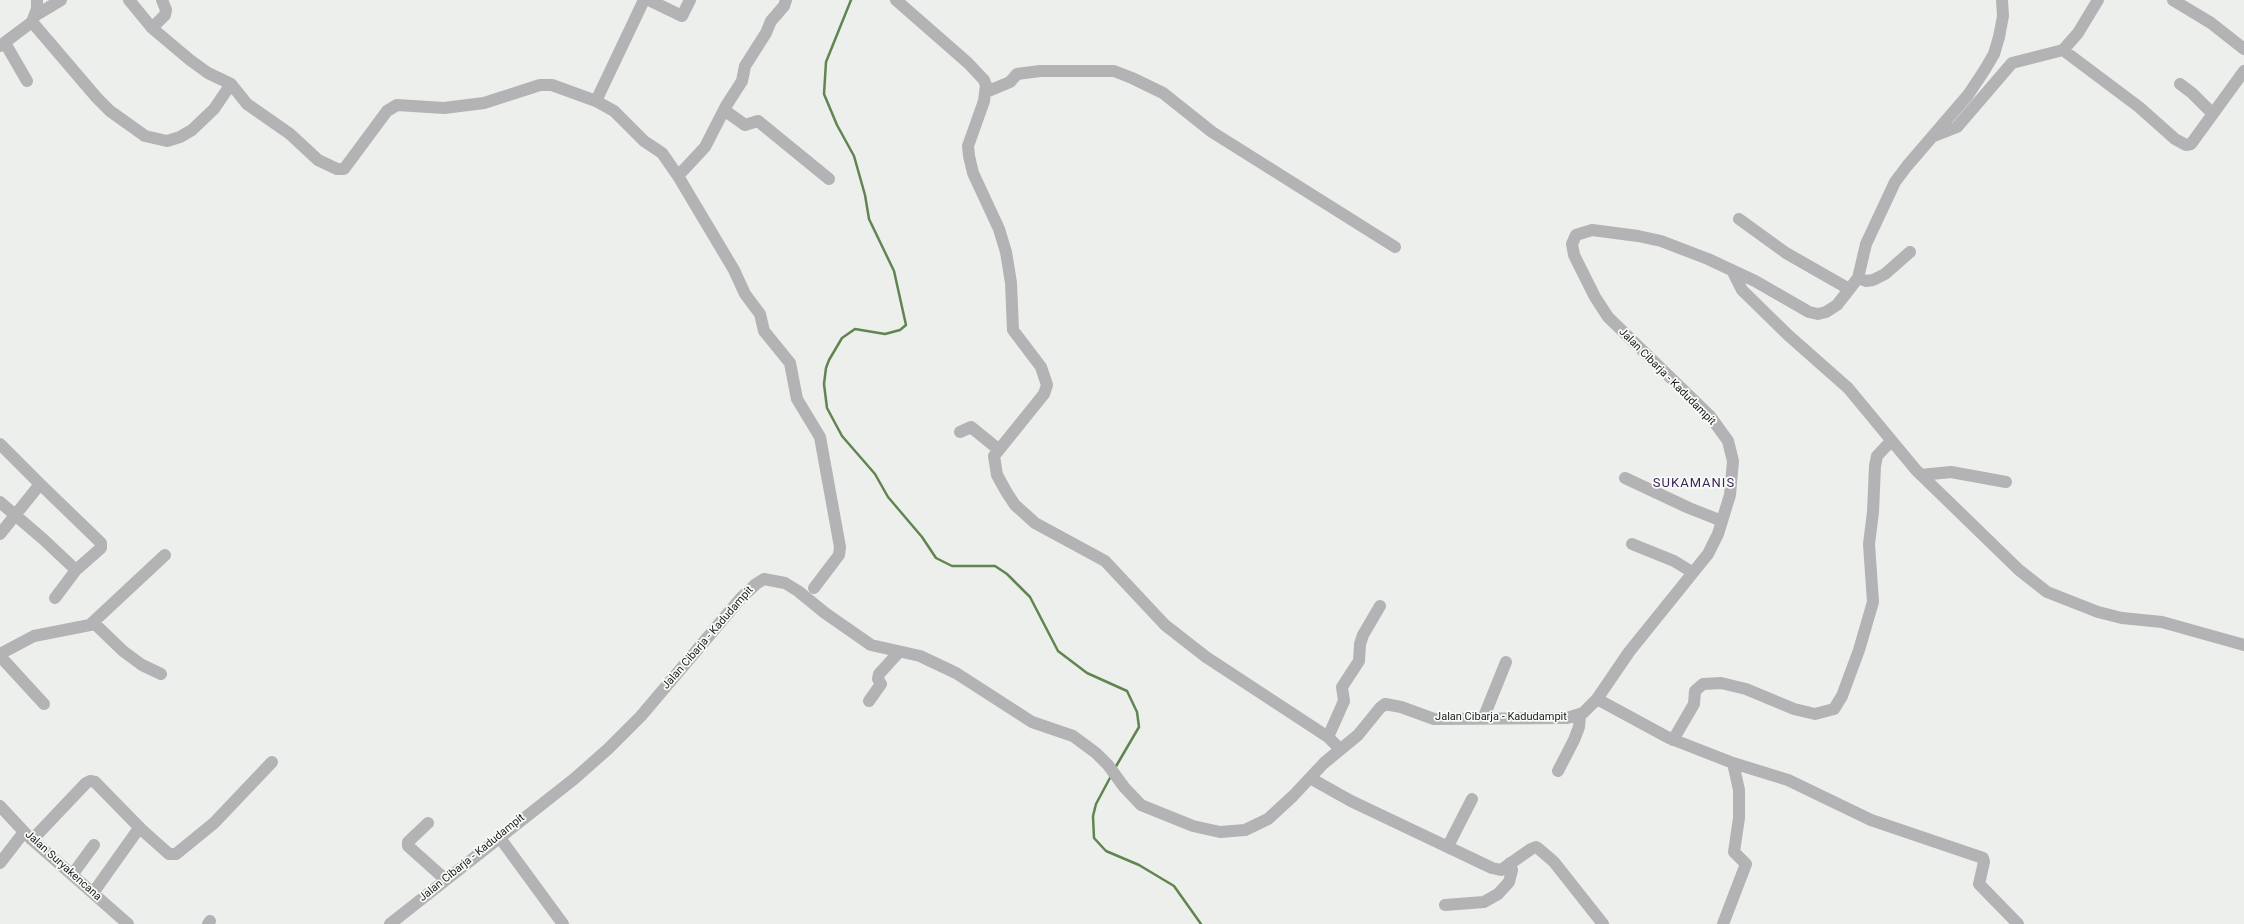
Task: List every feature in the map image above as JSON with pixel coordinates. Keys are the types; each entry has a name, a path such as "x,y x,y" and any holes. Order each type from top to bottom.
{"street":[{"path":"37,0 34,19 97,98 110,111 145,136 166,140 180,137 192,130 214,109 230,84"},
{"path":"27,81 3,44 61,0"},
{"path":"129,0 152,28 190,60 208,73 230,84 247,104 290,134 318,160 340,169 347,165 387,110 397,105 444,108 484,103 540,85 552,85 596,101 614,111 644,141 662,153 678,176 734,270 745,294 760,314 764,331 790,363 797,399 820,437 840,547 839,555 814,588"},
{"path":"152,28 165,15 166,10 162,0"},
{"path":"596,101 644,0"},
{"path":"649,0 682,16 690,0"},
{"path":"678,176 705,147 724,110 742,81 745,66 766,33 771,21 784,6 786,0"},
{"path":"896,0 968,63 984,80 986,92 984,101 968,146 973,173 999,229 1006,252 1011,283 1013,330 1042,367 1047,385 1044,394 998,449 994,461 998,475 1015,505 1036,523 1105,561 1165,625 1206,657 1328,737 1340,749"},
{"name":"Jalan Cibarja - Kadudampit","path":"390,924 574,779 613,744 641,716 741,598 756,584 764,579 785,584 798,591 825,613 871,645 920,656 956,674 1032,722 1073,736 1096,753 1108,765 1124,787 1141,805 1193,826 1220,832 1232,832 1259,824 1273,814 1340,749 1358,735 1385,704 1434,719 1567,718 1580,715 1597,699 1629,652 1708,554 1722,521 1732,477 1733,460 1728,441 1710,416 1608,317 1582,274 1574,255 1572,244 1576,235 1592,230 1638,236 1675,246 1708,259 1754,281 1809,312 1818,314 1826,312 1837,305 1858,278 1866,244 1895,182 1906,166 1934,136 1968,95 1994,54 2003,16 2002,0"},
{"path":"1934,136 1957,127 2012,63 2063,50 2078,33 2098,0"},
{"path":"2173,0 2211,23 2244,49"},
{"path":"2063,50 2139,107 2182,144 2191,144 2244,71"},
{"path":"986,92 1010,82 1017,74 1040,71 1114,71 1163,93 1212,132 1395,247"},
{"path":"2180,84 2192,93 2213,114"},
{"path":"724,110 745,125 758,121 829,179"},
{"path":"1739,219 1786,253 1849,290"},
{"path":"1858,278 1866,281 1873,280 1885,274 1910,252"},
{"path":"1733,272 1742,290 1788,335 1848,388 1891,441 1922,475 2019,570 2047,592 2098,612 2122,618 2162,622 2244,645"},
{"path":"960,432 971,427 998,449"},
{"path":"1673,740 1694,704 1695,691 1703,684 1721,683 1746,689 1794,709 1815,714 1834,709 1842,696 1859,650 1873,602 1869,544 1873,512 1875,466 1877,456 1891,441"},
{"path":"0,444 102,545 76,570 55,598"},
{"path":"1922,475 1951,472 2006,482"},
{"path":"1625,478 1689,508 1722,521"},
{"path":"0,534 37,488 39,483"},
{"path":"0,502 76,570"},
{"path":"1632,544 1674,561 1692,572"},
{"path":"91,624 165,555"},
{"path":"1328,737 1344,701 1342,687 1359,661 1360,644 1380,606"},
{"path":"44,704 0,655 34,636 91,624 98,625 129,656 161,674"},
{"path":"869,701 881,684 878,679 879,674 898,652"},
{"path":"1483,719 1506,662"},
{"path":"1597,699 1673,740 1733,763 1788,780 1871,820 1983,858 1984,862 1979,884 2018,924"},
{"path":"1558,771 1574,740 1579,727 1580,715"},
{"path":"0,863 86,783 90,781 95,782 141,829 169,854 176,854 214,823 272,762"},
{"path":"1723,924 1746,864 1734,852 1739,818 1739,790 1733,763"},
{"path":"1310,778 1351,801 1492,868 1502,870 1510,863 1536,847 1554,862 1603,924"},
{"path":"1448,846 1472,799"},
{"name":"Jalan Suryakencana","path":"0,806 28,836 128,924"},
{"path":"428,823 408,842 408,846 446,880"},
{"path":"93,893 136,832 141,829"},
{"path":"500,838 563,924"},
{"path":"72,875 94,845"},
{"path":"1445,905 1480,903 1498,894 1509,882 1512,870 1510,863"}],"waterway":[{"path":"851,0 826,62 824,94 837,125 854,156 865,195 869,219 894,271 906,325 900,330 885,334 855,329 842,338 826,368 824,384 827,408 842,436 875,474 888,497 922,537 936,558 952,566 995,566 1007,574 1030,597 1058,651 1087,673 1127,691 1137,712 1139,727 1115,768"},
{"path":"1111,776 1096,804 1093,816 1094,838 1106,851 1139,865 1174,886 1201,924"}],"district":[{"name":"SUKAMANIS","path":"1694,484"}]}
